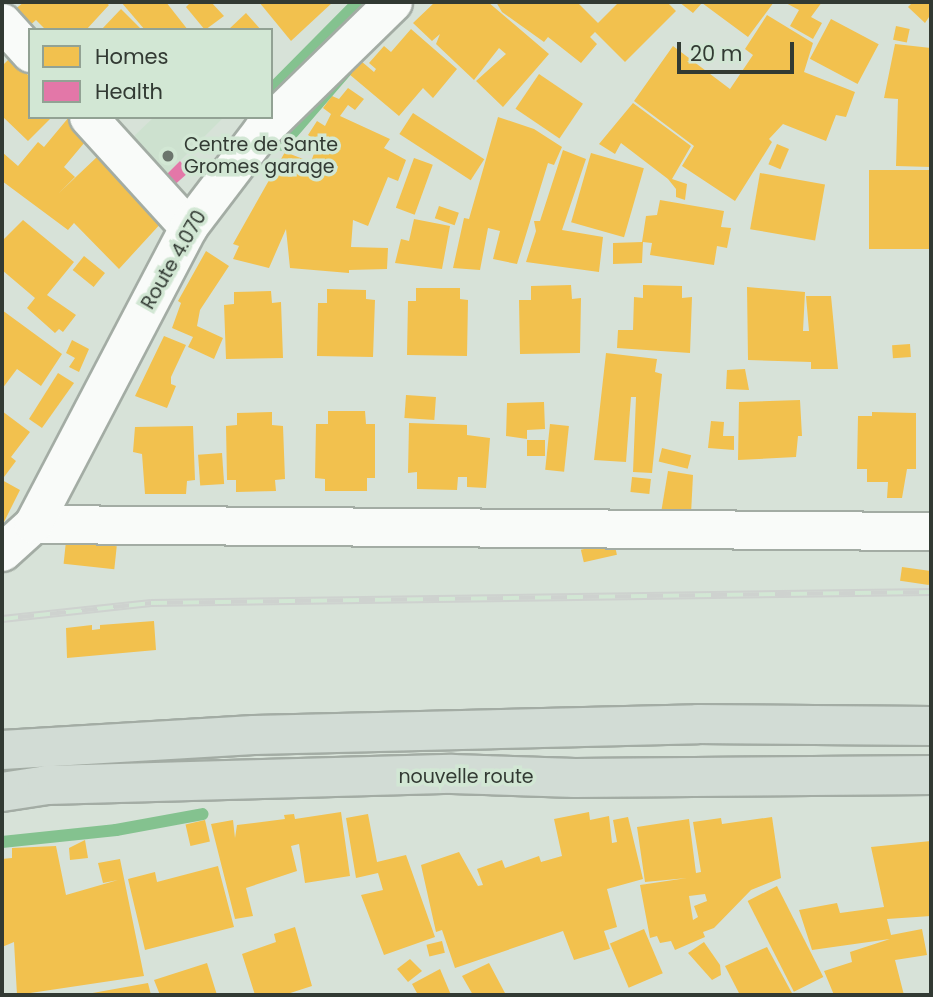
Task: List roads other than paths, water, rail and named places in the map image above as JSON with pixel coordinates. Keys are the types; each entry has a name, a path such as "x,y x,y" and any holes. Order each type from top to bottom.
{"highway":[{"path":"2,750 105,741 698,723 931,726"},
{"path":"450,730 452,774"},
{"name":"nouvelle route","path":"2,792 47,785 452,774 931,775"}],"street":[{"name":"Route 4.070","path":"33,524 188,227 262,131 393,2"},
{"path":"2,22 28,51"},
{"path":"90,119 188,227"},
{"path":"2,552 33,524 931,531"}],"waterway":[{"path":"273,88 358,2"},
{"path":"282,145 346,71"},
{"path":"2,842 116,830 203,814"}],"railway":[{"path":"2,619 151,603 931,592"}],"place":[{"name":"Centre de Sante Gromes garage","path":"168,156"}]}
